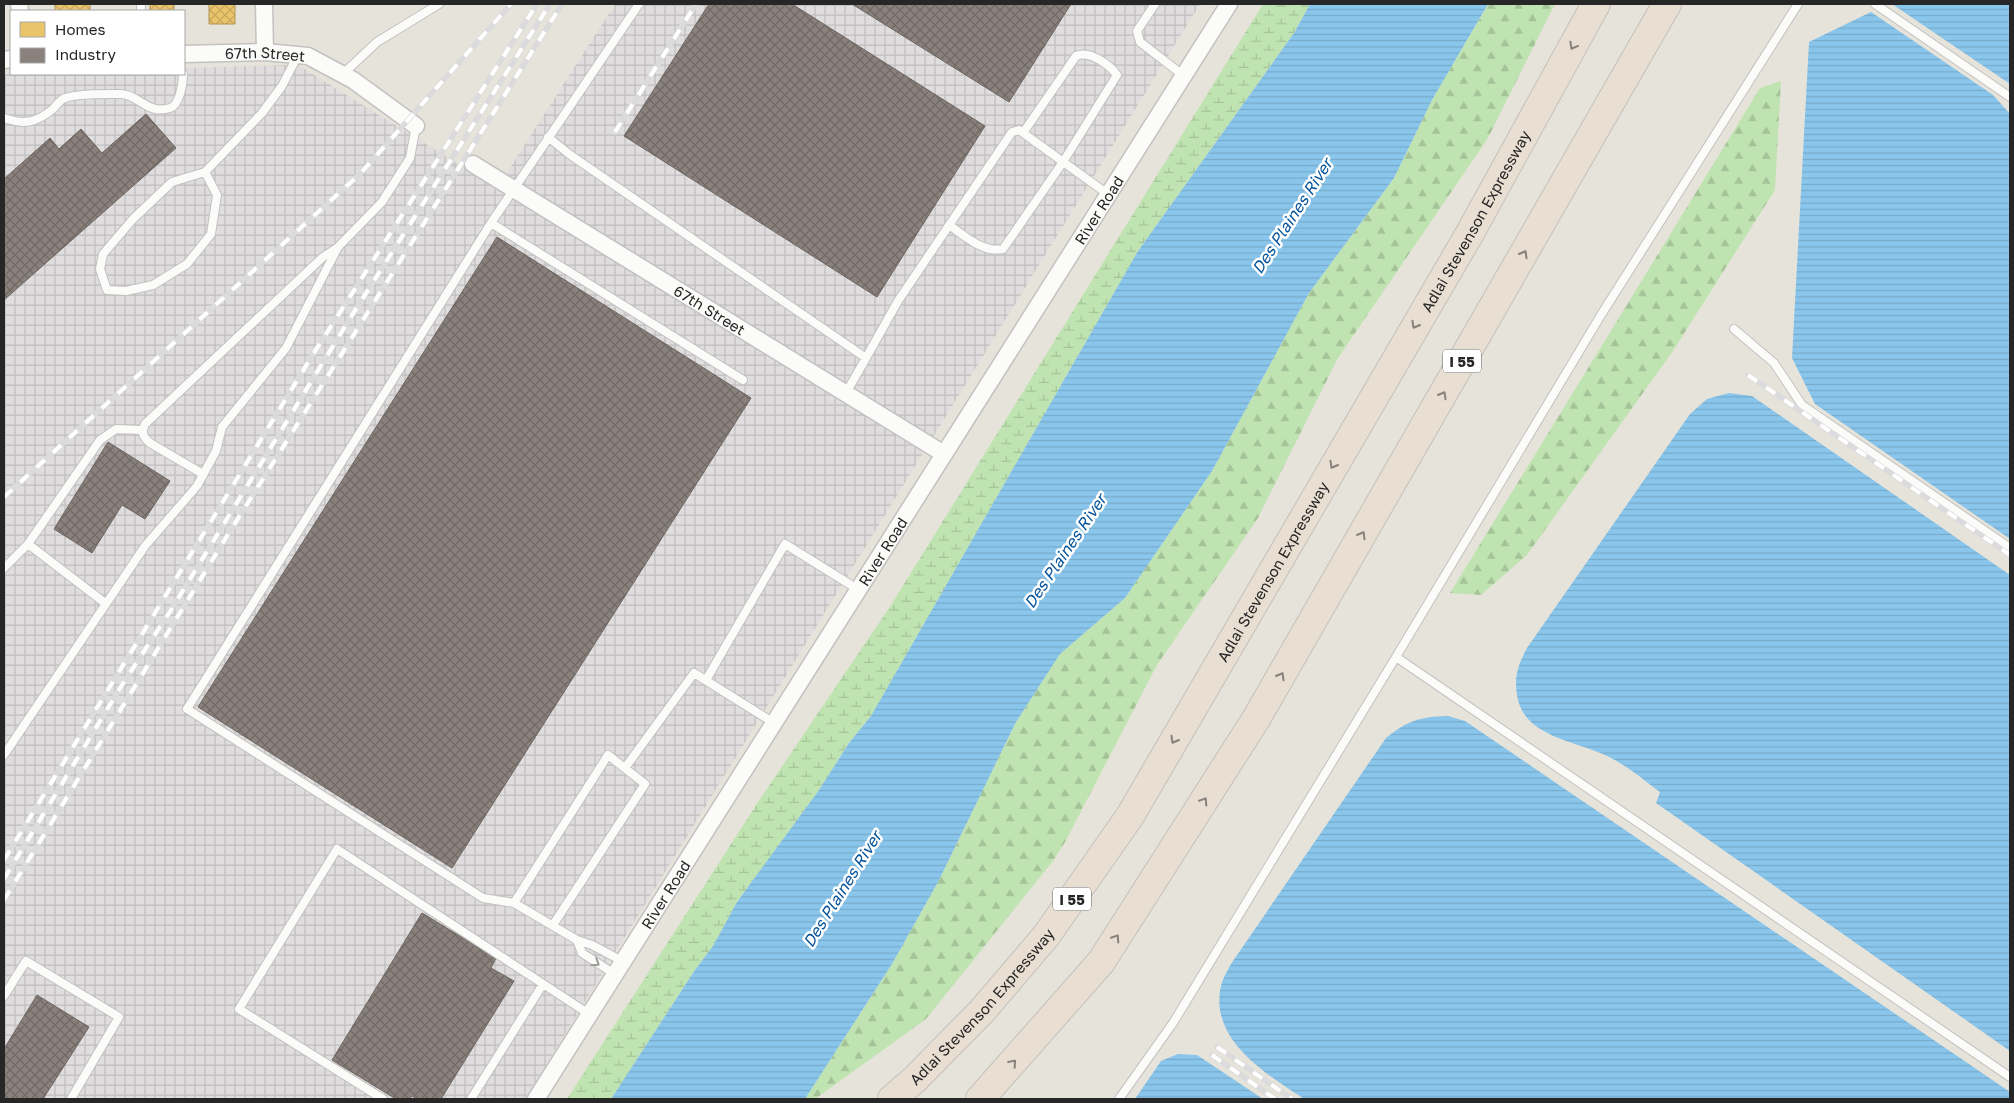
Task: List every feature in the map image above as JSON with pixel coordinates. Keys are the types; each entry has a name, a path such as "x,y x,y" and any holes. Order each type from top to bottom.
{"highway":[{"name":"Adlai Stevenson Expressway","path":"892,1099 915,1079 982,1011 1046,936 1130,816 1470,233 1596,4"},
{"name":"I 55","path":"980,1099 1101,962 1256,719 1667,4"}],"street":[{"path":"264,4 265,52"},
{"name":"River Road","path":"536,1099 1229,4"},
{"name":"67th Street","path":"185,54 265,52 308,56 353,80 416,126"},
{"name":"67th Street","path":"473,164 944,454"}],"lane":[{"path":"343,74 377,42 439,4"},
{"path":"620,969 592,945 577,940 514,902 483,898 187,708 513,188 639,4"},
{"path":"1154,4 1137,32 1140,42 1184,76"},
{"path":"1119,1099 1173,1023 1601,315 1798,4"},
{"path":"1875,4 2010,97"},
{"path":"949,225 986,249 994,251 1003,249 1062,162 1117,75 1111,68 1087,54 1076,56 1023,133"},
{"path":"205,172 217,195 211,234 187,264 152,284 126,290 107,290 100,269 103,254 132,219 172,182 205,172 262,113 282,86 298,55"},
{"path":"4,118 20,122 40,120 64,98 76,96 123,94 133,97 148,107 157,110 172,107 176,103 183,75"},
{"path":"204,474 150,443 143,437 142,430 145,424 323,257 338,247 382,202 410,158 416,126"},
{"path":"846,393 898,301 1012,132 1019,130 1109,195"},
{"path":"548,137 568,154 866,358"},
{"path":"491,223 743,380"},
{"path":"4,754 145,546 197,486 216,451 222,427 286,348 338,247"},
{"path":"1734,330 1774,364 1802,405 2010,548"},
{"path":"4,568 28,544 100,440 116,428 142,430"},
{"path":"28,544 105,604"},
{"path":"706,680 785,544 859,590"},
{"path":"1396,657 2010,1077"},
{"path":"625,768 694,673 775,723"},
{"path":"514,902 608,755 645,784 553,925"},
{"path":"383,1099 239,1010 337,849 589,1014"},
{"path":"577,940 582,953 620,969"},
{"path":"4,996 26,961 119,1017 71,1099"},
{"path":"471,1099 543,984"}],"shaded area":[{"path":"615,4 1200,4 525,1099 4,1099 4,74 185,75 185,68 298,65 497,188"}],"green space":[{"path":"1263,4 1310,4 1294,33 1138,251 871,716 849,743 819,790 737,902 713,946 695,970 611,1099 567,1099 760,799 891,605"},
{"path":"1488,4 1555,4 1488,138 1338,358 1258,518 1157,665 1065,842 1053,861 926,1019 815,1099 805,1099 892,964 938,882 1016,722 1060,654 1125,598 1212,471 1309,293 1394,178 1432,100"},
{"path":"1781,81 1775,190 1673,351 1527,555 1481,595 1450,593 1760,88"}],"water":[{"name":"Des Plaines River","path":"1310,4 1488,4 1432,100 1394,178 1309,293 1212,471 1125,598 1060,654 1016,722 938,882 892,964 805,1099 611,1099 695,970 713,946 737,902 819,790 849,743 871,716 1138,251 1294,33"},
{"path":"1892,4 2010,4 2010,84"},
{"path":"1871,12 1993,95 2010,114 2010,539 1815,404 1792,358 1809,42"},
{"path":"1729,393 1752,396 2010,575 2010,1051 1656,803 1660,792 1631,770 1600,753 1555,737 1542,730 1530,721 1522,710 1517,695 1516,676 1527,648 1690,414 1707,399"},
{"path":"1448,716 1465,721 2010,1092 2010,1099 1304,1099 1272,1078 1242,1052 1231,1037 1223,1020 1219,1002 1222,982 1227,971 1386,738 1408,723 1429,717"},
{"path":"1178,1054 1197,1055 1263,1099 1135,1099 1161,1061"}],"building: Homes":[{"path":"55,4 90,4 90,10 55,10"},
{"path":"150,4 174,4 174,10 150,10"},
{"path":"209,4 235,4 235,24 209,24"}],"building: Industry":[{"path":"709,4 792,4 985,126 877,297 624,136"},
{"path":"852,4 1071,4 1009,102"},
{"path":"146,114 176,148 4,300 4,179 50,138 59,149 81,129 102,153"},
{"path":"497,237 751,398 452,868 198,707"},
{"path":"108,442 170,481 145,519 122,505 92,553 54,529"},
{"path":"422,913 496,958 491,968 514,981 441,1099 417,1099 412,1096 410,1099 396,1099 332,1060"},
{"path":"37,995 89,1027 43,1099 4,1099 4,1049"}],"railway":[{"path":"4,497 360,174 511,4"},
{"path":"4,860 312,356 537,4"},
{"path":"4,879 349,320 550,4"},
{"path":"4,900 227,536 562,4"},
{"path":"615,132 696,4"},
{"path":"1748,375 2010,555"},
{"path":"1217,1047 1292,1099"},
{"path":"1212,1055 1275,1099"}]}
